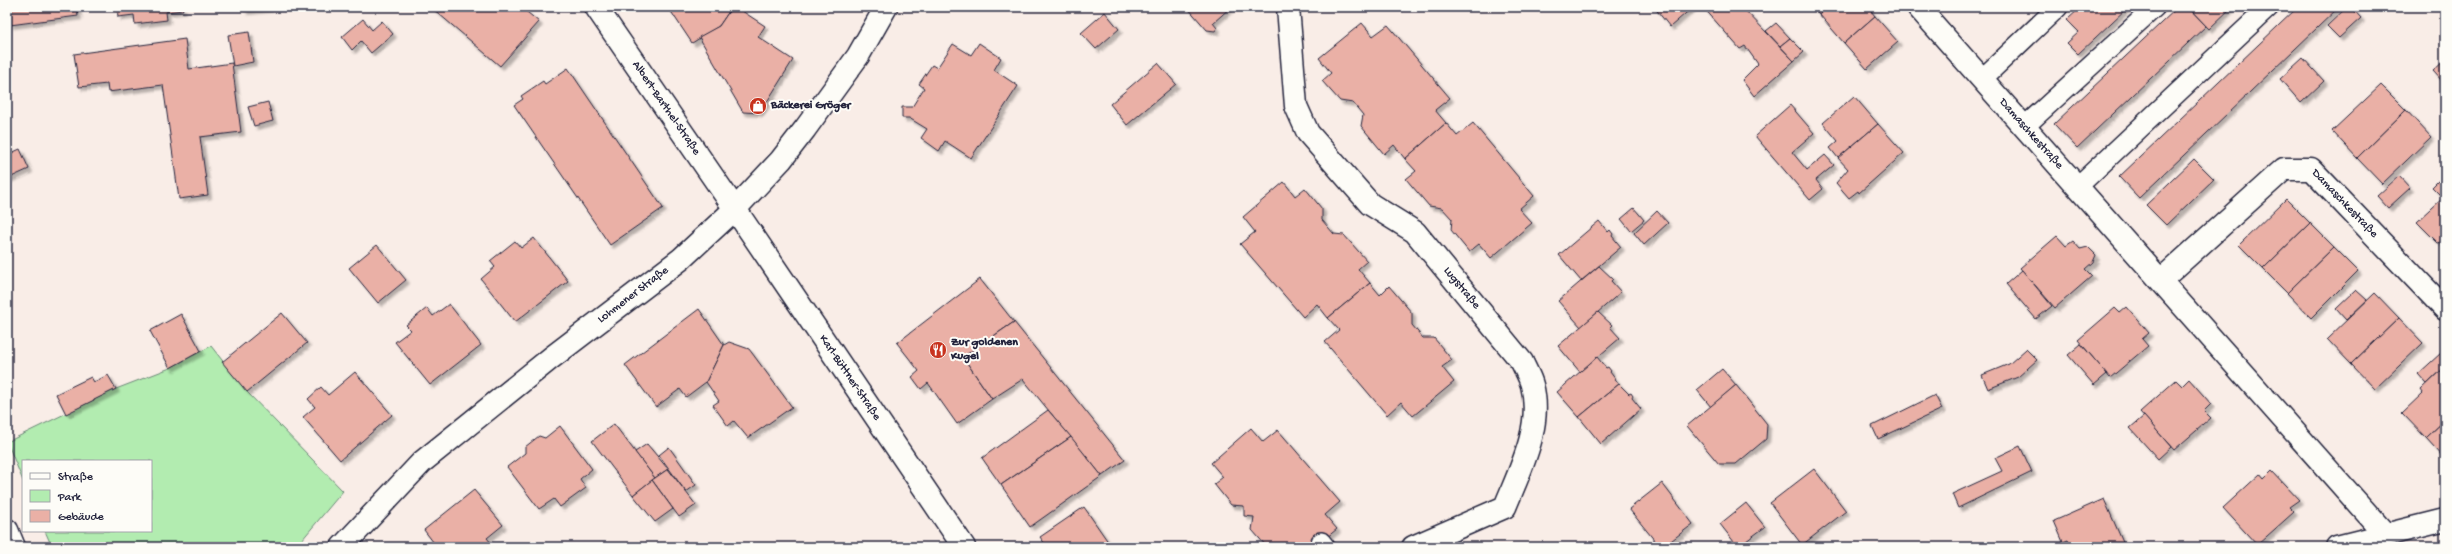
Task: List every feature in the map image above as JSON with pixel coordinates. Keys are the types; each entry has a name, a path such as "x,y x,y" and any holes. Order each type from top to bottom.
{"street":[{"name":"Albert-Barthel-Straße","path":"596,7 735,209"},
{"name":"Lohmener Straße","path":"342,547 422,462 551,358 681,259 735,209 781,160 805,129 858,56 886,7"},
{"name":"Lugstraße","path":"1288,7 1296,106 1308,133 1370,204 1415,232 1522,362 1532,385 1535,409 1528,450 1505,507 1413,547"},
{"name":"Damaschkestraße","path":"1918,7 2386,536"},
{"name":"Damaschkestraße","path":"2160,280 2284,169 2311,169 2445,309"},
{"name":"Karl-Büttner-Straße","path":"735,209 964,547"},
{"path":"2337,547 2386,536 2445,520"},
{"path":"7,530 14,547"}],"lane":[{"path":"1982,79 2058,7"},
{"path":"2024,127 2155,7"},
{"path":"2077,187 2269,7"}],"green space":[{"path":"211,346 247,392 343,491 296,547 52,547 45,532 152,532 152,460 22,460 22,479 7,442 116,389 170,368"}],"building":[{"path":"8,7 77,7 78,16 10,25"},
{"path":"117,7 182,7 183,10 166,12 167,20 135,24 134,15 118,17"},
{"path":"244,7 269,7 270,8 244,11"},
{"path":"521,7 539,22 500,66 432,8"},
{"path":"668,7 732,7 719,26 692,43"},
{"path":"732,7 736,7 765,26 758,37 793,60 760,113 743,112 699,37 719,26"},
{"path":"1187,7 1231,7 1213,23 1217,28 1215,31 1207,30"},
{"path":"1654,7 1693,7 1670,27"},
{"path":"1703,7 1742,7 1794,61 1754,96 1742,80 1758,64 1745,46 1740,49"},
{"path":"1813,7 1828,7 1819,14"},
{"path":"1828,7 1868,7 1875,16 1844,43 1819,14"},
{"path":"2081,7 2128,7 2078,54 2067,43 2079,32 2067,20"},
{"path":"2178,7 2188,7 2206,26 2077,148 2054,124"},
{"path":"2188,7 2232,7 2209,29"},
{"path":"2298,7 2339,7 2139,198 2119,177"},
{"path":"2347,7 2351,7 2361,18 2339,38 2327,26"},
{"path":"1105,12 1119,29 1096,49 1081,33"},
{"path":"1875,16 1898,42 1867,69 1844,43"},
{"path":"363,19 372,30 382,21 393,34 371,53 361,41 352,50 342,37"},
{"path":"1362,23 1373,36 1388,25 1450,98 1435,110 1446,123 1405,159 1394,145 1384,154 1361,126 1363,115 1353,103 1340,101 1322,81 1331,73 1319,58"},
{"path":"1776,23 1790,38 1780,46 1766,31"},
{"path":"249,32 253,62 233,66 228,35"},
{"path":"1790,38 1804,52 1794,61 1780,46"},
{"path":"185,39 189,69 232,63 241,132 200,137 208,195 179,199 163,85 108,92 107,84 79,87 74,54"},
{"path":"979,43 1001,58 994,70 1018,86 971,158 945,141 939,151 921,138 927,129 909,118 902,118 902,107 912,107 924,88 919,84 932,65 937,68 953,44 971,55"},
{"path":"2303,58 2324,81 2301,103 2280,79"},
{"path":"2445,60 2445,82 2444,83 2433,71"},
{"path":"1158,63 1176,84 1127,125 1110,104"},
{"path":"568,68 663,208 610,245 514,105 523,99 521,96 543,81 545,84"},
{"path":"2381,85 2406,110 2357,158 2332,131"},
{"path":"1854,96 1878,124 1838,158 1830,148 1838,141 1823,123"},
{"path":"268,102 273,121 254,126 248,107"},
{"path":"1790,105 1814,133 1792,152 1807,170 1825,155 1834,165 1816,180 1823,189 1810,200 1755,136"},
{"path":"2406,110 2431,137 2382,184 2357,158"},
{"path":"1446,123 1457,136 1473,123 1534,196 1519,209 1532,223 1491,258 1479,244 1469,252 1451,230 1452,219 1442,208 1429,206 1406,179 1416,171 1405,159"},
{"path":"1878,124 1904,153 1859,193 1858,191 1849,198 1836,183 1848,169 1838,158"},
{"path":"20,149 29,169 7,179 7,155"},
{"path":"2194,159 2214,179 2166,225 2146,205"},
{"path":"2445,174 2445,196 2443,198 2432,187"},
{"path":"2399,176 2410,188 2388,208 2377,196"},
{"path":"1284,182 1295,196 1305,188 1322,209 1322,220 1334,234 1344,235 1367,261 1358,269 1370,283 1328,318 1317,304 1303,317 1240,244 1255,232 1243,217"},
{"path":"2445,196 2445,242 2438,243 2417,222"},
{"path":"2286,199 2310,223 2263,269 2239,245"},
{"path":"1634,208 1644,220 1631,231 1621,219"},
{"path":"1657,211 1668,223 1644,245 1634,233"},
{"path":"1599,221 1608,232 1610,230 1613,234 1612,236 1621,247 1581,281 1559,255"},
{"path":"2310,223 2334,247 2287,293 2263,269"},
{"path":"2057,236 2066,246 2073,241 2080,249 2088,247 2096,255 2093,262 2085,269 2092,276 2055,308 2020,268"},
{"path":"534,238 568,281 515,322 481,279 495,267 490,261 515,241 521,248"},
{"path":"377,245 406,280 378,303 349,268"},
{"path":"2334,247 2358,271 2311,318 2287,293"},
{"path":"1599,266 1613,279 1611,281 1621,292 1581,327 1558,301"},
{"path":"2022,270 2052,306 2036,319 2006,284"},
{"name":"Zur goldenen Kugel","path":"980,279 1014,322 963,357 992,399 957,424 928,383 921,389 912,377 919,371 897,343"},
{"path":"1370,283 1380,295 1389,286 1412,313 1412,325 1423,338 1434,338 1452,360 1442,367 1454,382 1413,416 1401,402 1387,415 1325,342 1339,330 1328,318"},
{"path":"2356,290 2367,300 2346,320 2336,309"},
{"path":"2375,293 2399,318 2351,364 2327,339"},
{"path":"449,304 481,345 430,385 395,342 411,330 406,325 427,308 433,316"},
{"path":"2127,307 2149,333 2142,339 2148,346 2110,378 2078,340 2115,308 2120,313"},
{"path":"699,309 724,345 706,382 686,397 680,389 656,407 625,365"},
{"path":"1598,312 1612,325 1610,327 1620,338 1580,372 1558,346"},
{"path":"282,313 307,343 247,392 222,362"},
{"path":"181,314 201,351 170,368 150,331"},
{"path":"2399,318 2423,343 2375,389 2351,364"},
{"path":"1014,322 1125,460 1102,476 1023,379 992,399 963,357"},
{"path":"729,342 749,349 792,407 748,438 734,421 728,426 713,405 719,401 706,382 724,345"},
{"path":"2081,344 2107,374 2094,385 2068,355"},
{"path":"2026,349 2037,360 2018,377 1988,389 1982,375 2009,364"},
{"path":"2441,353 2445,357 2445,367 2427,384 2418,374"},
{"path":"1597,357 1606,368 1608,367 1619,384 1579,417 1557,392"},
{"path":"1722,369 1736,385 1711,407 1697,390"},
{"path":"2443,369 2445,372 2445,420 2426,438 2402,413 2423,393 2421,390"},
{"path":"355,372 392,415 340,460 303,417 315,407 308,399 321,387 328,395"},
{"path":"108,375 116,389 66,414 56,394 91,377 94,382"},
{"path":"2189,379 2211,404 2204,411 2211,418 2174,450 2140,412 2176,380 2182,386"},
{"path":"1619,384 1629,394 1631,393 1633,396 1632,398 1641,409 1601,444 1579,417"},
{"path":"1736,385 1767,424 1766,439 1736,464 1719,464 1687,426"},
{"path":"1935,395 1942,409 1878,439 1872,426"},
{"path":"1048,410 1071,437 1001,485 982,458"},
{"path":"2144,416 2171,447 2158,459 2130,428"},
{"path":"2445,420 2445,459 2426,438"},
{"path":"614,424 655,478 633,495 592,441"},
{"path":"560,426 592,469 580,479 586,488 560,507 554,499 539,509 507,467 525,453 525,447 539,436 545,438"},
{"path":"1251,428 1263,442 1278,430 1340,502 1325,515 1337,529 1315,547 1267,547 1252,530 1254,517 1244,516 1244,506 1231,505 1214,484 1223,477 1211,463"},
{"path":"1071,437 1102,476 1030,527 1001,485"},
{"path":"647,444 668,469 655,478 635,452"},
{"path":"2020,446 2032,472 1958,508 1952,494 2002,471 1995,458"},
{"path":"669,447 696,485 686,492 659,455"},
{"path":"668,469 696,505 679,517 652,480"},
{"path":"1814,469 1846,511 1802,545 1770,503"},
{"path":"2272,471 2299,500 2289,507 2294,512 2257,545 2223,508 2260,474 2264,479"},
{"path":"652,480 673,509 655,522 633,495"},
{"path":"1662,483 1693,524 1663,547 1660,547 1629,509"},
{"path":"474,490 503,525 487,538 492,544 489,547 437,547 424,530"},
{"path":"2104,499 2125,547 2071,547 2068,540 2063,542 2054,521"},
{"path":"1746,503 1765,527 1738,547 1720,524"},
{"path":"1084,507 1111,546 1047,547 1040,537"}],"place":[{"name":"Bäckerei Gröger","path":"758,106"},
{"name":"Zur goldenen Kugel","path":"938,350"}]}
